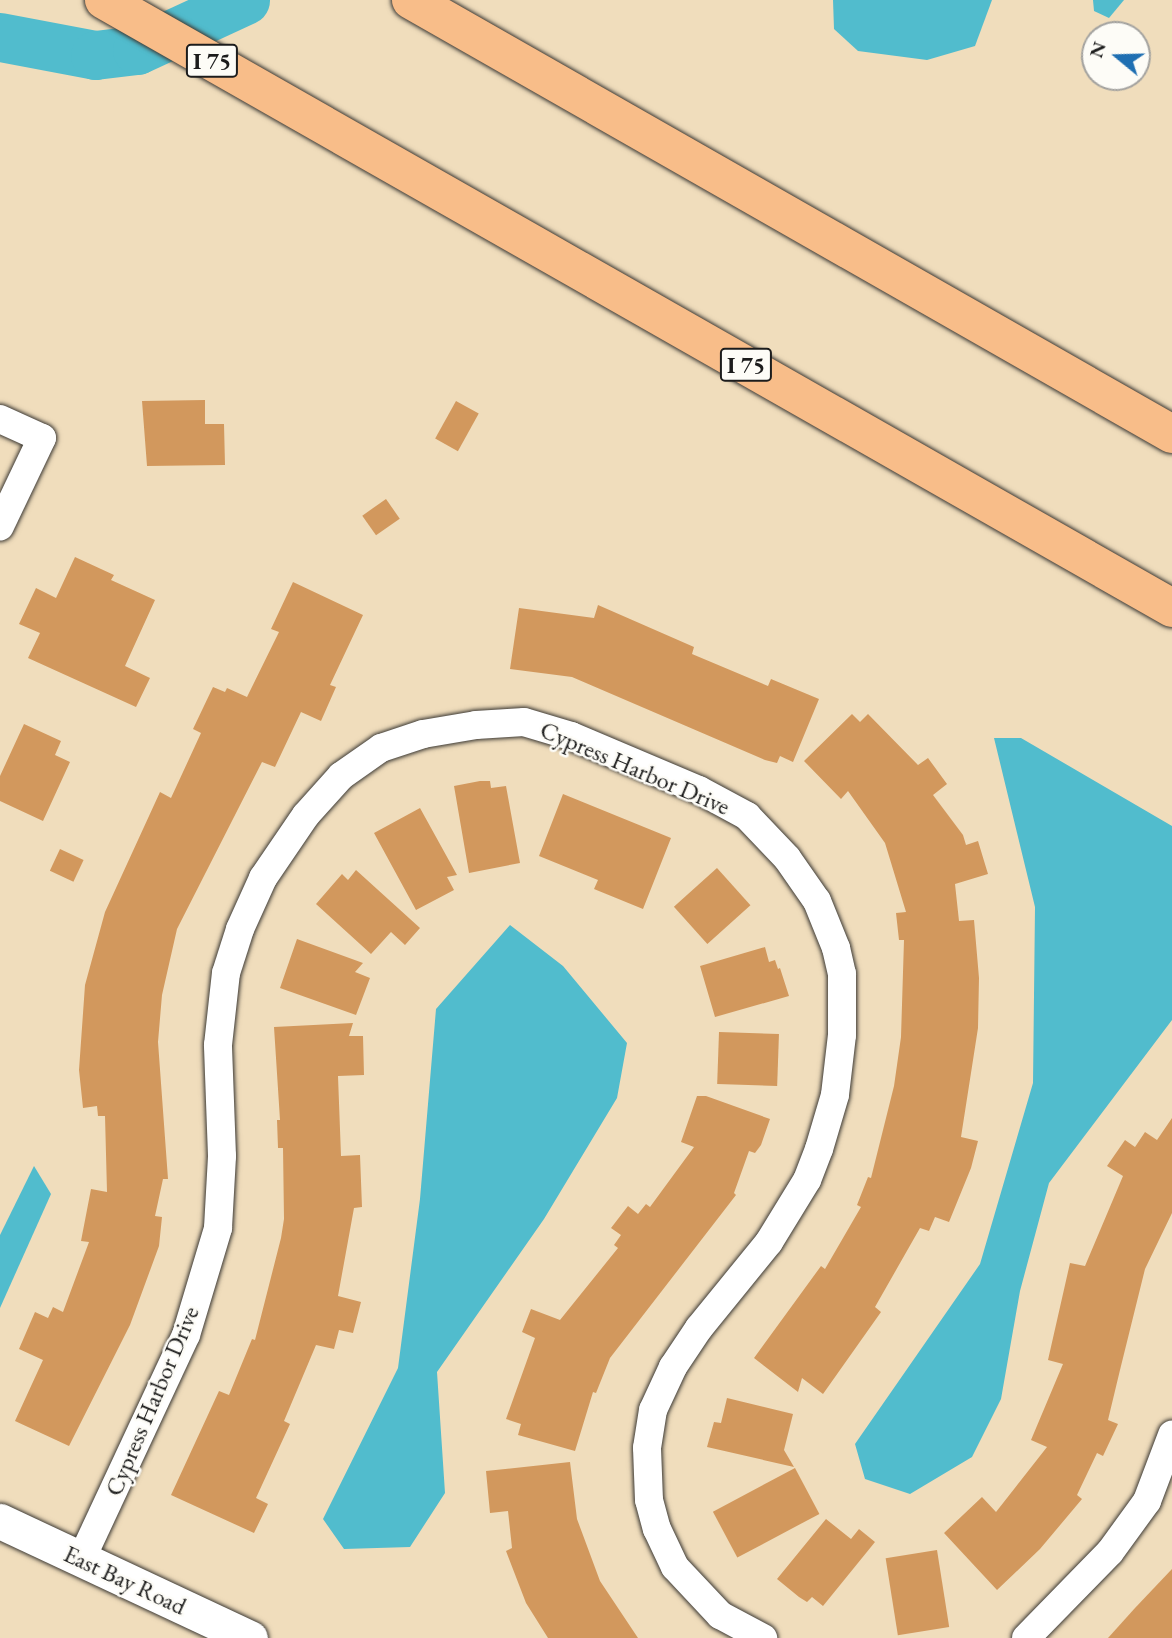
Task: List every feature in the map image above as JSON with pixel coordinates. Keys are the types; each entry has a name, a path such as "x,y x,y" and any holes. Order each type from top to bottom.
{"highway":[{"name":"I 75","path":"104,0 1172,608"},
{"path":"411,0 1172,433"}],"street":[{"path":"0,419 42,438 0,526"},
{"name":"Cypress Harbor Drive","path":"81,1560 186,1335 218,1228 222,1156 218,1045 226,973 240,929 263,878 306,815 341,776 382,748 450,730 524,722 571,736 686,784 747,816 787,858 817,901 836,948 842,974 842,1035 835,1095 819,1149 790,1212 673,1367 653,1410 647,1448 649,1500 657,1530 675,1567 720,1615 763,1638"},
{"path":"1026,1638 1110,1552 1147,1501 1172,1435"},
{"name":"East Bay Road","path":"0,1521 250,1638"}],"water":[{"path":"833,0 992,0 975,46 927,60 858,51 834,29"},
{"path":"1093,0 1124,0 1109,18 1094,11"},
{"path":"994,738 1021,738 1172,826 1172,1020 1049,1183 1020,1291 1001,1399 972,1457 910,1494 865,1479 855,1444 980,1264 1033,1083 1035,907"},
{"path":"510,925 563,966 627,1043 617,1098 544,1219 437,1372 445,1493 410,1547 344,1549 323,1519 398,1368 420,1199 436,1009"},
{"path":"34,1166 51,1194 0,1308 0,1235"}],"building":[{"path":"205,400 205,424 224,424 225,465 147,466 142,401"},
{"path":"456,401 479,414 458,451 435,439"},
{"path":"386,499 400,519 376,535 362,516"},
{"path":"75,557 114,575 111,580 155,600 125,666 150,678 136,707 28,658 40,633 19,624 36,588 56,598"},
{"path":"293,582 363,615 330,685 336,687 321,721 301,712 275,767 262,762 177,929 162,995 158,1042 168,1179 163,1179 155,1216 162,1217 159,1246 130,1325 69,1446 15,1421 43,1360 19,1349 35,1312 48,1318 53,1307 63,1312 89,1242 81,1241 91,1189 107,1192 105,1116 98,1116 97,1106 83,1108 79,1070 85,985 105,912 160,792 171,798 201,733 193,729 213,687 225,692 227,688 247,697 279,632 271,629"},
{"path":"598,605 694,647 692,654 768,686 771,679 819,699 793,762 780,756 777,763 765,760 572,677 510,669 519,608 594,618"},
{"path":"852,714 860,722 868,714 918,765 928,758 947,784 933,795 963,835 966,845 978,841 988,874 955,884 959,921 974,920 979,978 978,1028 961,1137 978,1141 971,1168 949,1222 935,1217 929,1231 920,1228 875,1307 881,1312 823,1394 802,1378 798,1392 754,1358 821,1266 825,1269 861,1207 857,1205 868,1177 871,1178 894,1086 901,1037 904,940 899,940 896,913 906,912 885,843 848,791 841,799 804,761"},
{"path":"24,724 61,741 55,755 70,762 43,821 0,801 0,776"},
{"path":"490,781 491,788 506,786 520,863 469,873 454,786"},
{"path":"563,794 671,838 643,909 594,889 598,880 539,856"},
{"path":"420,808 457,875 447,877 454,890 416,910 374,833"},
{"path":"60,849 84,860 73,882 50,871"},
{"path":"717,868 750,905 707,944 674,907"},
{"path":"356,870 420,928 405,945 391,932 371,954 316,904 342,874 348,880"},
{"path":"297,939 363,963 355,972 370,978 356,1015 280,988"},
{"path":"765,947 769,962 775,960 778,969 780,968 789,996 715,1017 700,966"},
{"path":"353,1023 349,1036 363,1036 364,1075 338,1076 341,1156 360,1155 362,1207 354,1208 338,1296 361,1302 353,1333 339,1330 334,1349 316,1345 284,1421 290,1424 256,1498 268,1504 254,1533 171,1495 219,1391 229,1395 252,1339 255,1340 281,1238 284,1219 283,1148 278,1148 277,1120 280,1120 274,1027"},
{"path":"719,1032 779,1034 777,1086 717,1084"},
{"path":"697,1096 706,1096 770,1119 761,1145 755,1153 749,1151 734,1193 736,1195 610,1358 596,1393 593,1392 575,1451 518,1435 521,1424 506,1419 535,1338 522,1332 531,1309 560,1320 618,1248 614,1245 621,1235 611,1228 628,1206 638,1214 646,1204 650,1207 694,1147 681,1142"},
{"path":"1172,1118 1172,1213 1145,1269 1108,1420 1118,1424 1103,1456 1097,1453 1077,1495 1082,1499 1040,1549 997,1590 944,1533 982,1497 996,1512 1047,1447 1031,1440 1063,1364 1048,1360 1070,1263 1085,1266 1123,1176 1107,1166 1125,1140 1135,1147 1145,1132 1157,1140"},
{"path":"727,1398 793,1414 784,1450 794,1467 707,1447 714,1422 721,1423"},
{"path":"570,1462 577,1519 600,1581 638,1638 548,1638 526,1603 506,1551 512,1548 508,1511 490,1513 486,1471"},
{"path":"795,1468 819,1514 737,1558 713,1512"},
{"path":"826,1519 851,1539 859,1529 875,1542 823,1606 812,1597 807,1602 777,1579"},
{"path":"937,1550 949,1627 898,1635 886,1558"},
{"path":"1172,1569 1172,1638 1108,1638 1135,1608"}],"waterway":[{"path":"0,37 95,55 137,50 245,0"}]}
